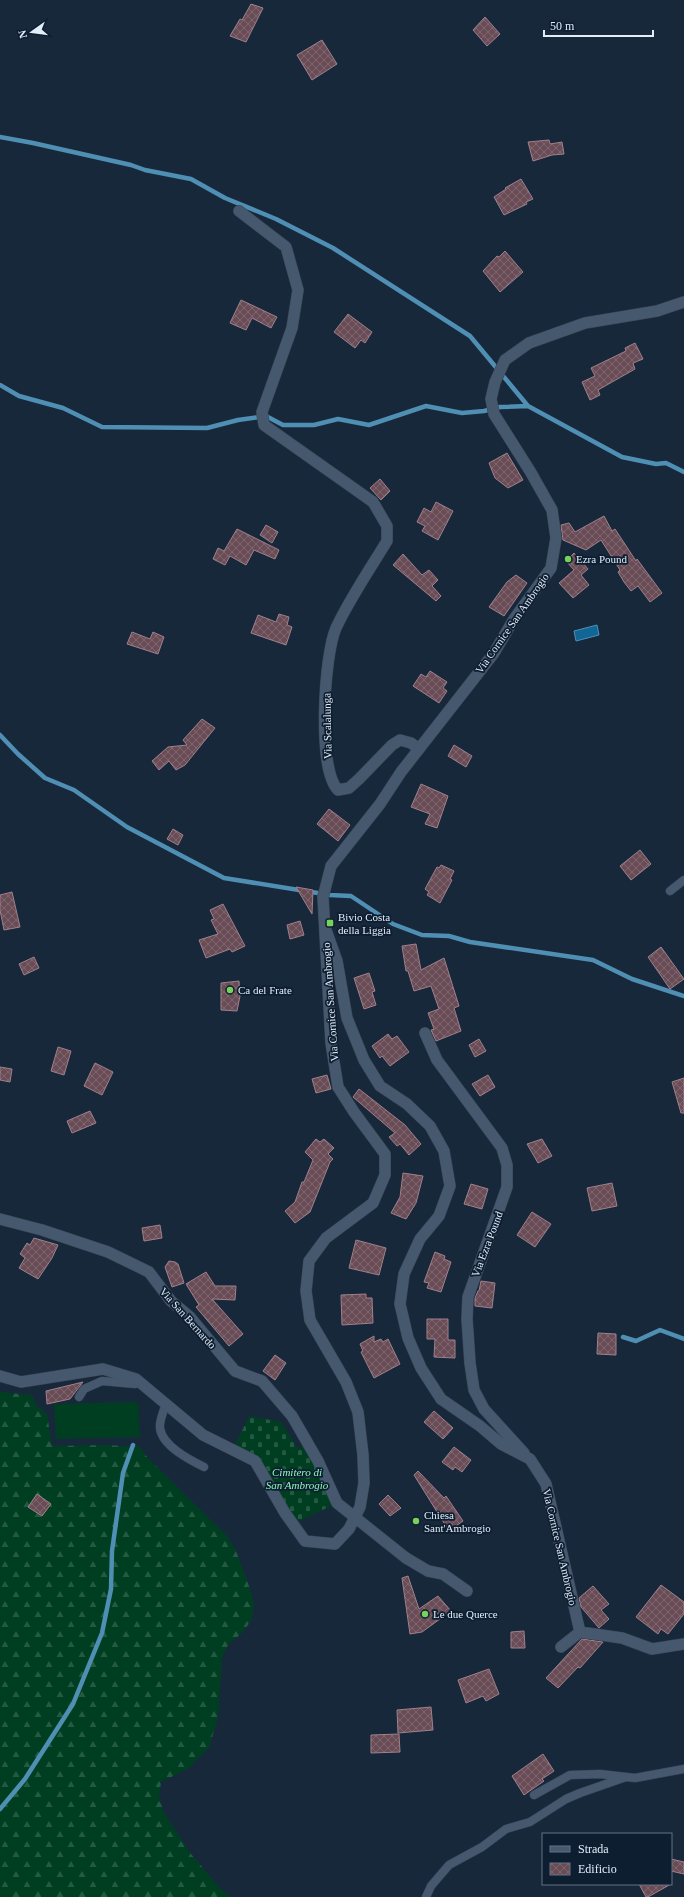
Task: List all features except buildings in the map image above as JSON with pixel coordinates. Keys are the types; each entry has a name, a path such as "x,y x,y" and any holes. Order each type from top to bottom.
{"street":[{"name":"Via Scalalunga","path":"239,211 286,247 298,290 292,328 262,412 264,425 373,502 387,526 387,541 336,629 327,675 326,710 327,763 333,784 338,790 349,788 392,745 400,740 411,742 419,749"},
{"name":"Via Cornice San Ambrogio","path":"0,1376 21,1382 103,1369 136,1379 203,1435 255,1461 286,1513 305,1541 335,1544 349,1529 360,1507 364,1483 358,1412 346,1382 310,1320 306,1291 309,1261 326,1238 372,1203 385,1175 385,1154 354,1112 338,1087 331,1043 323,897 331,866 380,804 401,772 494,653 514,619 551,568 556,538 552,510 530,471 494,414 491,398 495,382 505,360 529,343 585,323 657,311 684,302"},
{"name":"Via Cornice San Ambrogio","path":"325,927 337,961 347,1018 364,1060 380,1086 407,1104 430,1126 444,1151 450,1186 439,1216 420,1239 404,1274 400,1304 408,1338 421,1368 441,1399 480,1426 501,1444 530,1459 546,1484 580,1632"},
{"name":"Via Ezra Pound","path":"425,1033 437,1060 502,1148 507,1165 508,1187 468,1297 467,1319 470,1363 474,1390 484,1410 530,1459"},
{"name":"Via San Bernardo","path":"0,1219 42,1230 108,1252 149,1272 171,1301 190,1317 234,1371 262,1381 287,1410 318,1461 337,1503 354,1519"},
{"path":"354,1519 406,1558 428,1571 443,1574 467,1591"},
{"path":"561,1647 580,1632 622,1638 652,1649 684,1644"}],"lane":[{"path":"670,891 684,880"},
{"path":"78,1397 84,1389 102,1381 128,1382 145,1386"},
{"path":"166,1404 159,1428 165,1440 186,1459 204,1467"},
{"path":"534,1795 570,1775 600,1774 635,1778 684,1769"},
{"path":"426,1897 431,1886 449,1865 482,1847 506,1829 530,1822 566,1799 626,1777"}],"green space":[{"path":"0,1392 32,1395 37,1406 47,1414 52,1446 106,1445 140,1447 147,1457 228,1537 236,1551 250,1589 254,1605 251,1621 241,1634 229,1643 222,1657 218,1718 209,1747 189,1768 161,1782 159,1797 164,1813 191,1854 221,1889 231,1897 0,1897"},
{"path":"138,1402 140,1437 56,1439 54,1404"},
{"name":"Cimitero di San Ambrogio","path":"249,1416 281,1422 298,1449 307,1443 337,1503 293,1524 255,1461 233,1450"}],"water":[{"path":"597,625 599,635 576,641 574,631"}],"waterway":[{"path":"0,137 33,143 131,165 145,170 191,179 225,198 276,219 333,248 470,336 528,406"},
{"path":"0,385 19,396 63,408 102,427 207,428 238,420 266,416 283,425 314,425 338,419 369,425 426,406 462,413 484,411 500,407 528,406 622,457 656,464 666,463 684,472"},
{"path":"0,735 18,754 45,778 74,790 127,827 224,878 330,895 351,896 393,924 422,935 449,936 470,942 593,960 632,979 684,996"},
{"path":"623,1337 636,1341 660,1330 684,1339"},
{"path":"0,1809 25,1779 73,1704 102,1633 111,1589 112,1551 123,1473 133,1445"}],"place":[{"name":"Ezra Pound","path":"568,559"},
{"name":"Bivio Costa della Liggia","path":"330,923"},
{"name":"Ca del Frate","path":"230,990"},
{"name":"Chiesa Sant'Ambrogio","path":"416,1521"},
{"name":"Le due Querce","path":"425,1614"}]}
